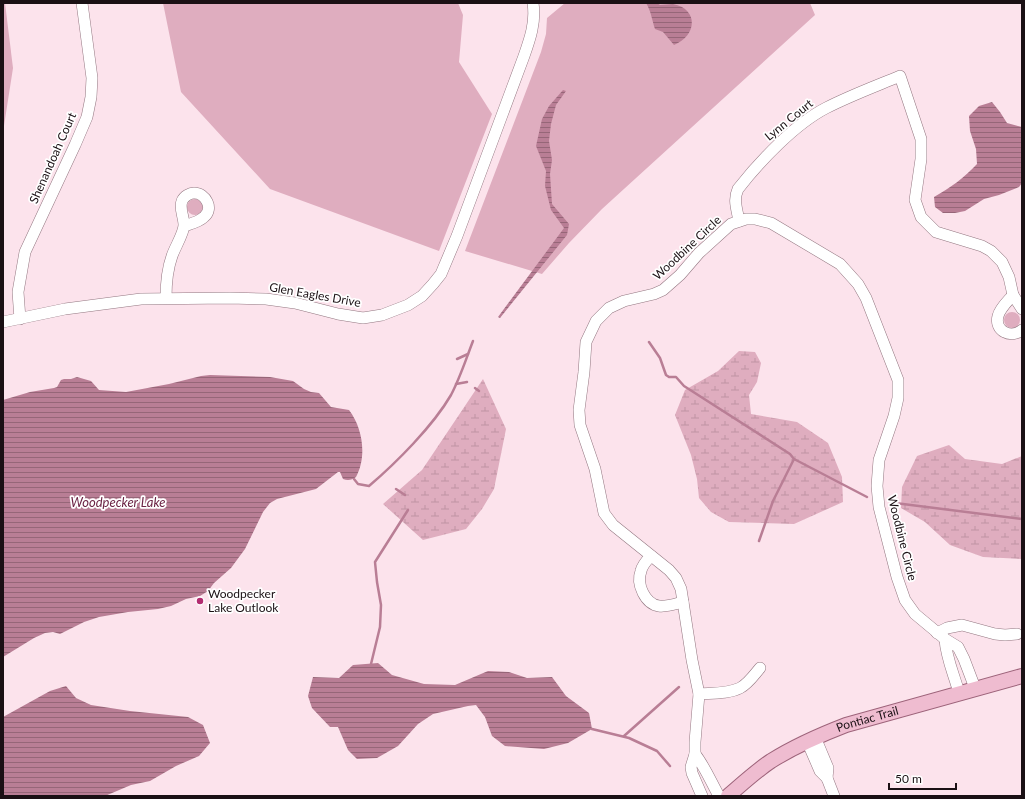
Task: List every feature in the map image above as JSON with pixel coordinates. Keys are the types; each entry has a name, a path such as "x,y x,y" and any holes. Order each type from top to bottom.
{"main road":[{"name":"Pontiac Trail","path":"728,796 770,762 811,739 846,725 959,692 1022,676"}],"street":[{"name":"Shenandoah Court","path":"20,319 18,292 24,252 75,145 87,116 91,97 92,78 82,3"},
{"name":"Glen Eagles Drive","path":"3,322 65,309 118,301 166,298 266,299 295,303 338,314 363,318 392,312 408,305 422,296 441,274 457,236 524,56 533,27 533,3"},
{"name":"Lynn Court","path":"739,221 735,201 738,188 776,146 795,129 826,108 900,76 921,139 921,159 915,200 922,217 936,232 982,246 991,251 1002,262 1009,277 1013,295"},
{"name":"Woodbine Circle","path":"702,796 691,767 695,754 694,742 699,694 681,589 676,578 613,525 604,513 595,469 580,425 579,410 586,342 596,320 609,308 624,301 654,294 663,290 680,275 699,253 731,224 739,221 755,219 771,222 840,264 858,284 866,298 898,380 897,404 879,460 877,486 879,507 896,577 905,600 915,614 941,636 958,647 975,688"},
{"path":"166,298 166,278 171,257 184,226"},
{"path":"1022,309 1013,295 999,313 998,322 1002,330 1006,333 1014,334 1022,330"},
{"path":"651,556 640,572 640,583 643,592 650,602 658,606 668,606 683,602"},
{"path":"959,692 941,636 947,628 962,625 995,634 1016,634"},
{"path":"699,694 720,693 739,688 760,668"},
{"path":"811,739 820,771 827,778 834,796"},
{"path":"695,754 703,765 719,796"}],"green space":[{"path":"3,3 5,3 13,68 3,132"},
{"path":"163,3 458,3 463,15 459,62 492,114 439,251 270,189 181,92"},
{"path":"565,3 810,3 815,15 602,209 542,274 465,251 541,52 546,34 547,18"},
{"path":"192,199 198,199 203,204 201,213 198,215 192,215 187,210 187,204"},
{"path":"1012,312 1018,314 1020,320 1018,326 1012,328 1006,326 1004,320 1006,314"},
{"path":"739,351 755,352 761,363 757,382 749,395 751,414 797,422 828,443 842,477 843,502 794,524 729,522 711,512 699,498 697,479 691,455 675,415 685,390 718,371"},
{"path":"483,379 506,429 494,489 482,509 466,529 423,540 383,504 422,470"},
{"path":"949,445 965,459 1002,464 1022,456 1022,559 983,557 950,545 925,522 901,508 902,487 917,456"}],"water":[{"path":"646,3 657,3 660,5 673,4 687,11 691,17 692,23 691,29 687,36 682,41 674,45 663,32 655,29"},
{"path":"563,90 566,91 556,105 551,124 549,141 552,160 550,174 552,204 569,224 567,235 500,318 498,317 564,228 551,210 545,186 546,171 536,146 542,119 549,106"},
{"path":"992,102 1007,123 1022,127 1022,183 1019,187 984,199 965,211 943,213 935,207 934,197 957,182 977,164 976,149 970,131 969,116 979,106"},
{"name":"Woodpecker Lake","path":"210,375 270,377 293,381 304,389 319,393 331,407 349,410 358,425 362,443 362,461 356,477 350,480 345,480 340,472 338,472 316,489 277,499 270,503 263,512 245,549 231,568 214,583 208,591 200,596 186,599 171,606 158,609 99,617 84,622 60,634 53,632 45,633 3,657 3,400 30,392 54,388 57,387 61,380 77,377 91,381 99,390 126,392"},
{"path":"378,663 392,675 424,684 455,685 488,671 509,672 527,678 552,677 566,696 589,713 592,729 568,743 544,749 505,746 492,736 485,717 476,705 468,706 433,714 418,724 398,746 377,758 357,759 348,750 338,727 330,727 312,708 308,696 313,677 339,678 353,665"},
{"path":"66,686 76,698 91,705 188,717 203,725 210,743 199,756 176,766 150,781 131,785 105,796 3,796 3,717 50,691"}],"waterway":[{"path":"354,479 358,484 369,486 391,466 424,431 451,395 473,341"},
{"path":"649,342 660,358 666,375 669,377 676,377 684,386 790,454 794,459 867,497"},
{"path":"457,359 468,354"},
{"path":"456,384 467,382"},
{"path":"475,388 479,391"},
{"path":"759,541 773,501 794,459"},
{"path":"396,489 405,495"},
{"path":"895,503 1022,519"},
{"path":"371,664 380,627 381,605 375,562 408,510"},
{"path":"624,736 679,687"},
{"path":"592,729 629,738 657,751 670,766"}],"place":[{"name":"Woodpecker Lake Outlook","path":"200,601"}]}
